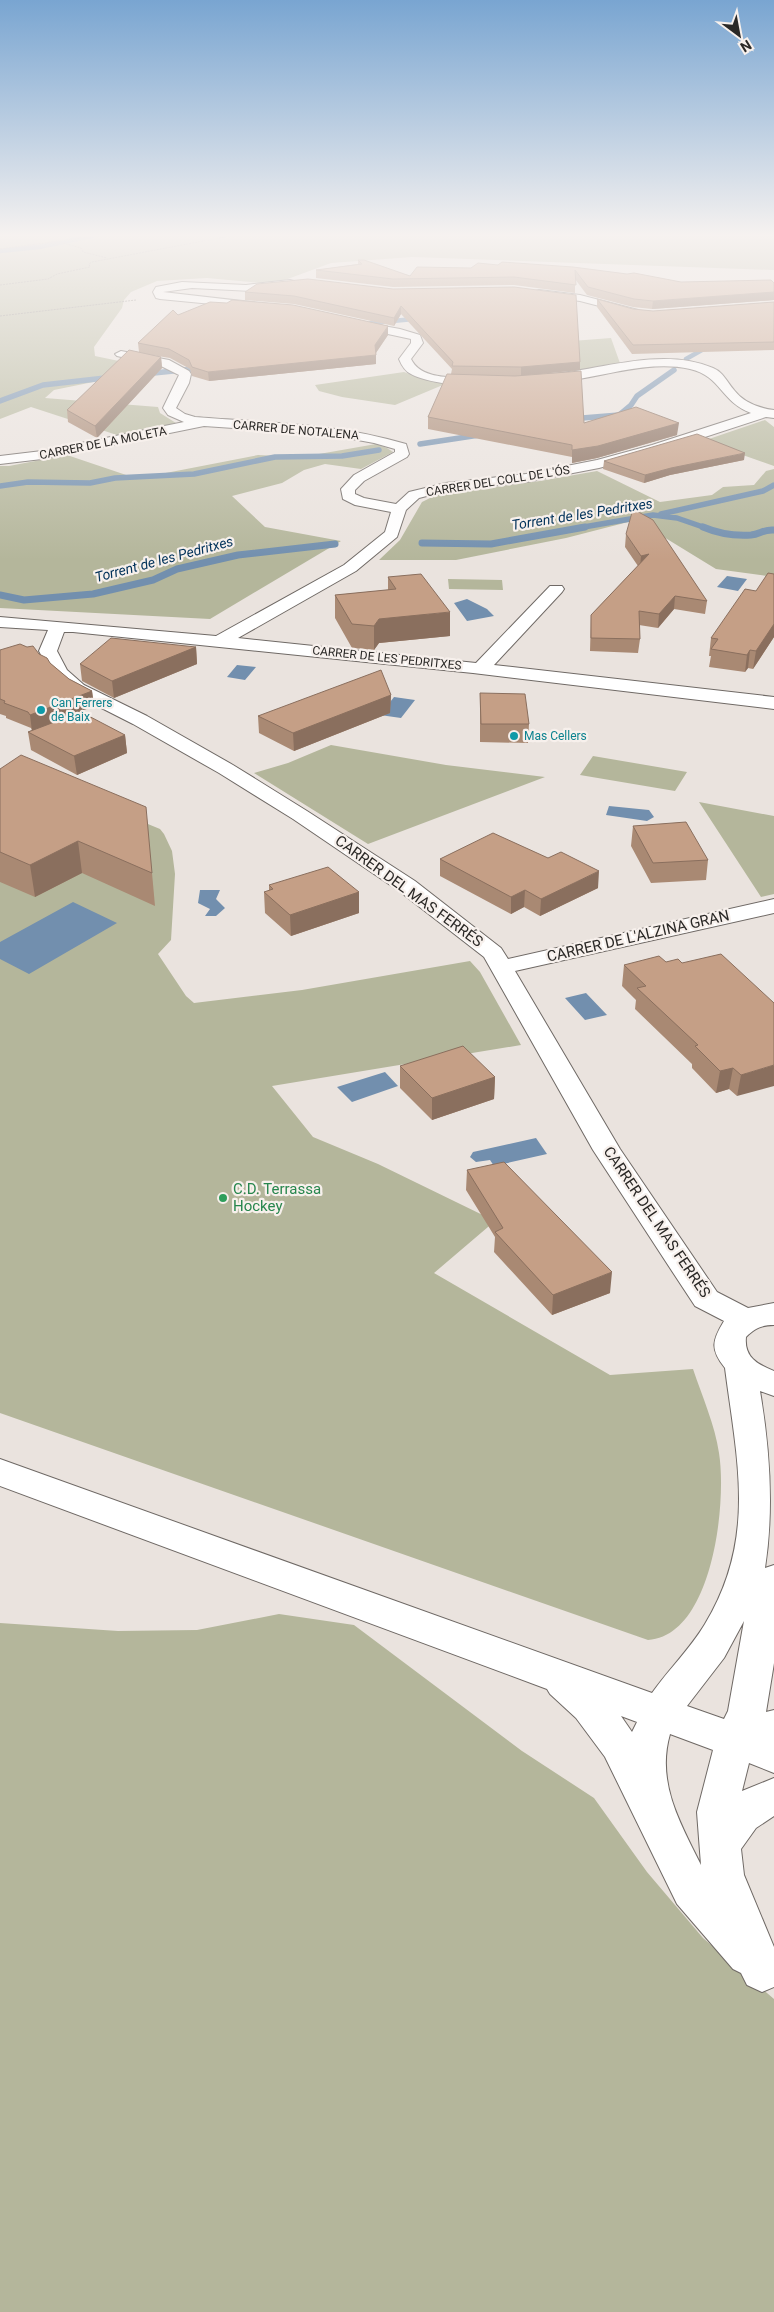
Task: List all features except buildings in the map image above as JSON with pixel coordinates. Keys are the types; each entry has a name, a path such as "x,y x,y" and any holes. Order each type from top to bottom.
{"street":[{"path":"416,344 405,359 408,368 417,374 443,379 492,381"},
{"name":"CARRER DE NOTALENA","path":"121,354 165,363 185,374 180,390 170,402 171,412 178,417 206,422 353,434 381,440 401,447 402,454 360,478 348,489 348,496 360,502 399,509"},
{"path":"536,380 577,377 652,364 684,365 715,374 738,401 747,407 769,414"},
{"name":"CARRER DEL COLL DE L'ÓS","path":"399,509 414,495 426,490 526,478 599,464 769,414"},
{"name":"CARRER DE LA MOLETA","path":"0,460 42,455 206,422"},
{"path":"220,641 302,596 365,556 392,534 399,509"},
{"path":"481,668 556,589"},
{"name":"CARRER DE LES PEDRITXES","path":"0,622 220,641 481,668 774,703"},
{"name":"CARRER DEL MAS FERRÉS","path":"59,626 51,640 48,651 59,673 78,689 140,720 226,769 367,859 493,953 607,1150 706,1299 760,1316"},
{"name":"CARRER DE L'ALZINA GRAN","path":"502,967 774,906"},
{"path":"760,1316 734,1329 730,1341 732,1354 740,1366 753,1376 774,1384"},
{"path":"659,1822 645,1765 648,1746 659,1713 710,1648 728,1619 765,1538 740,1366"},
{"path":"0,1472 774,1754"},
{"path":"768,1977 723,1875 717,1812 735,1739 748,1711 762,1624 774,1580"},
{"path":"546,1670 575,1690 597,1714 626,1755 692,1890 768,1977"},
{"path":"735,1739 774,1727"},
{"path":"720,1847 732,1824 754,1804 774,1796"}],"green space":[{"path":"0,344 96,344 94,347 95,356 157,369 54,390 45,398 158,407 160,413 176,423 120,436 31,407 0,419"},
{"path":"547,344 613,344 621,366 572,374"},
{"path":"404,372 423,379 450,382 395,405 342,397 319,391 315,385"},
{"path":"765,420 774,427 774,466 703,441"},
{"path":"376,444 393,452 361,469 325,464 304,470 282,483 232,496 265,527 341,541 210,619 0,608 0,466 67,455 135,478 140,478 258,455 302,457"},
{"path":"774,469 774,577 716,569 636,520 566,538 456,560 379,560 400,540 422,502 436,495 597,471 660,502 712,495 723,487 754,485 766,471"},
{"path":"448,579 502,580 503,590 449,589"},
{"path":"331,745 446,765 545,777 368,844 254,773 288,763"},
{"path":"593,756 687,772 675,791 580,775"},
{"name":"C.D. Terrassa Hockey","path":"0,786 143,822 160,829 172,851 175,874 171,940 158,954 186,996 194,1003 302,990 470,961 480,972 521,1045 272,1086 313,1137 378,1164 495,1221 434,1273 610,1375 693,1369 717,1442 721,1475 720,1502 717,1533 711,1563 701,1592 688,1616 670,1633 648,1640 0,1413"},
{"path":"699,802 774,816 774,894 761,897"},
{"path":"279,1614 354,1625 522,1751 594,1798 647,1872 703,1938 774,1999 774,2312 0,2312 0,1623 118,1631 197,1630"}],"water":[{"path":"727,576 747,579 738,591 717,587"},
{"path":"467,599 487,609 494,616 467,621 454,603"},
{"path":"237,665 256,667 245,680 227,677"},
{"path":"394,697 415,700 401,718 380,715"},
{"path":"609,806 649,810 654,817 647,821 606,815"},
{"path":"200,890 220,890 216,899 225,908 216,916 205,916 210,909 198,903"},
{"path":"73,902 117,923 29,974 0,959 0,942"},
{"path":"586,993 607,1015 585,1020 565,998"},
{"path":"385,1072 398,1086 352,1102 337,1087"},
{"path":"536,1138 547,1154 494,1166 490,1160 476,1162 470,1157 473,1152"}],"waterway":[{"path":"686,359 709,346"},
{"path":"144,374 203,368"},
{"path":"570,419 619,415 631,405 637,396 674,370"},
{"path":"0,401 43,385 114,377"},
{"path":"420,444 486,434"},
{"path":"0,486 28,482 90,483 115,478 194,474 275,457 342,456 379,450"},
{"path":"661,514 763,491 774,485"},
{"name":"Torrent de les Pedritxes","path":"578,528 653,515 677,518 704,527"},
{"name":"Torrent de les Pedritxes","path":"422,543 491,544 585,527"},
{"name":"Torrent de les Pedritxes","path":"704,527 739,535 751,535 774,530"},
{"name":"Torrent de les Pedritxes","path":"0,595 24,600 93,594 153,580 177,569 238,555 335,544"}],"place":[{"name":"Can Ferrers de Baix","path":"41,710"},
{"name":"Mas Cellers","path":"514,736"},
{"name":"C.D. Terrassa Hockey","path":"223,1198"}]}
